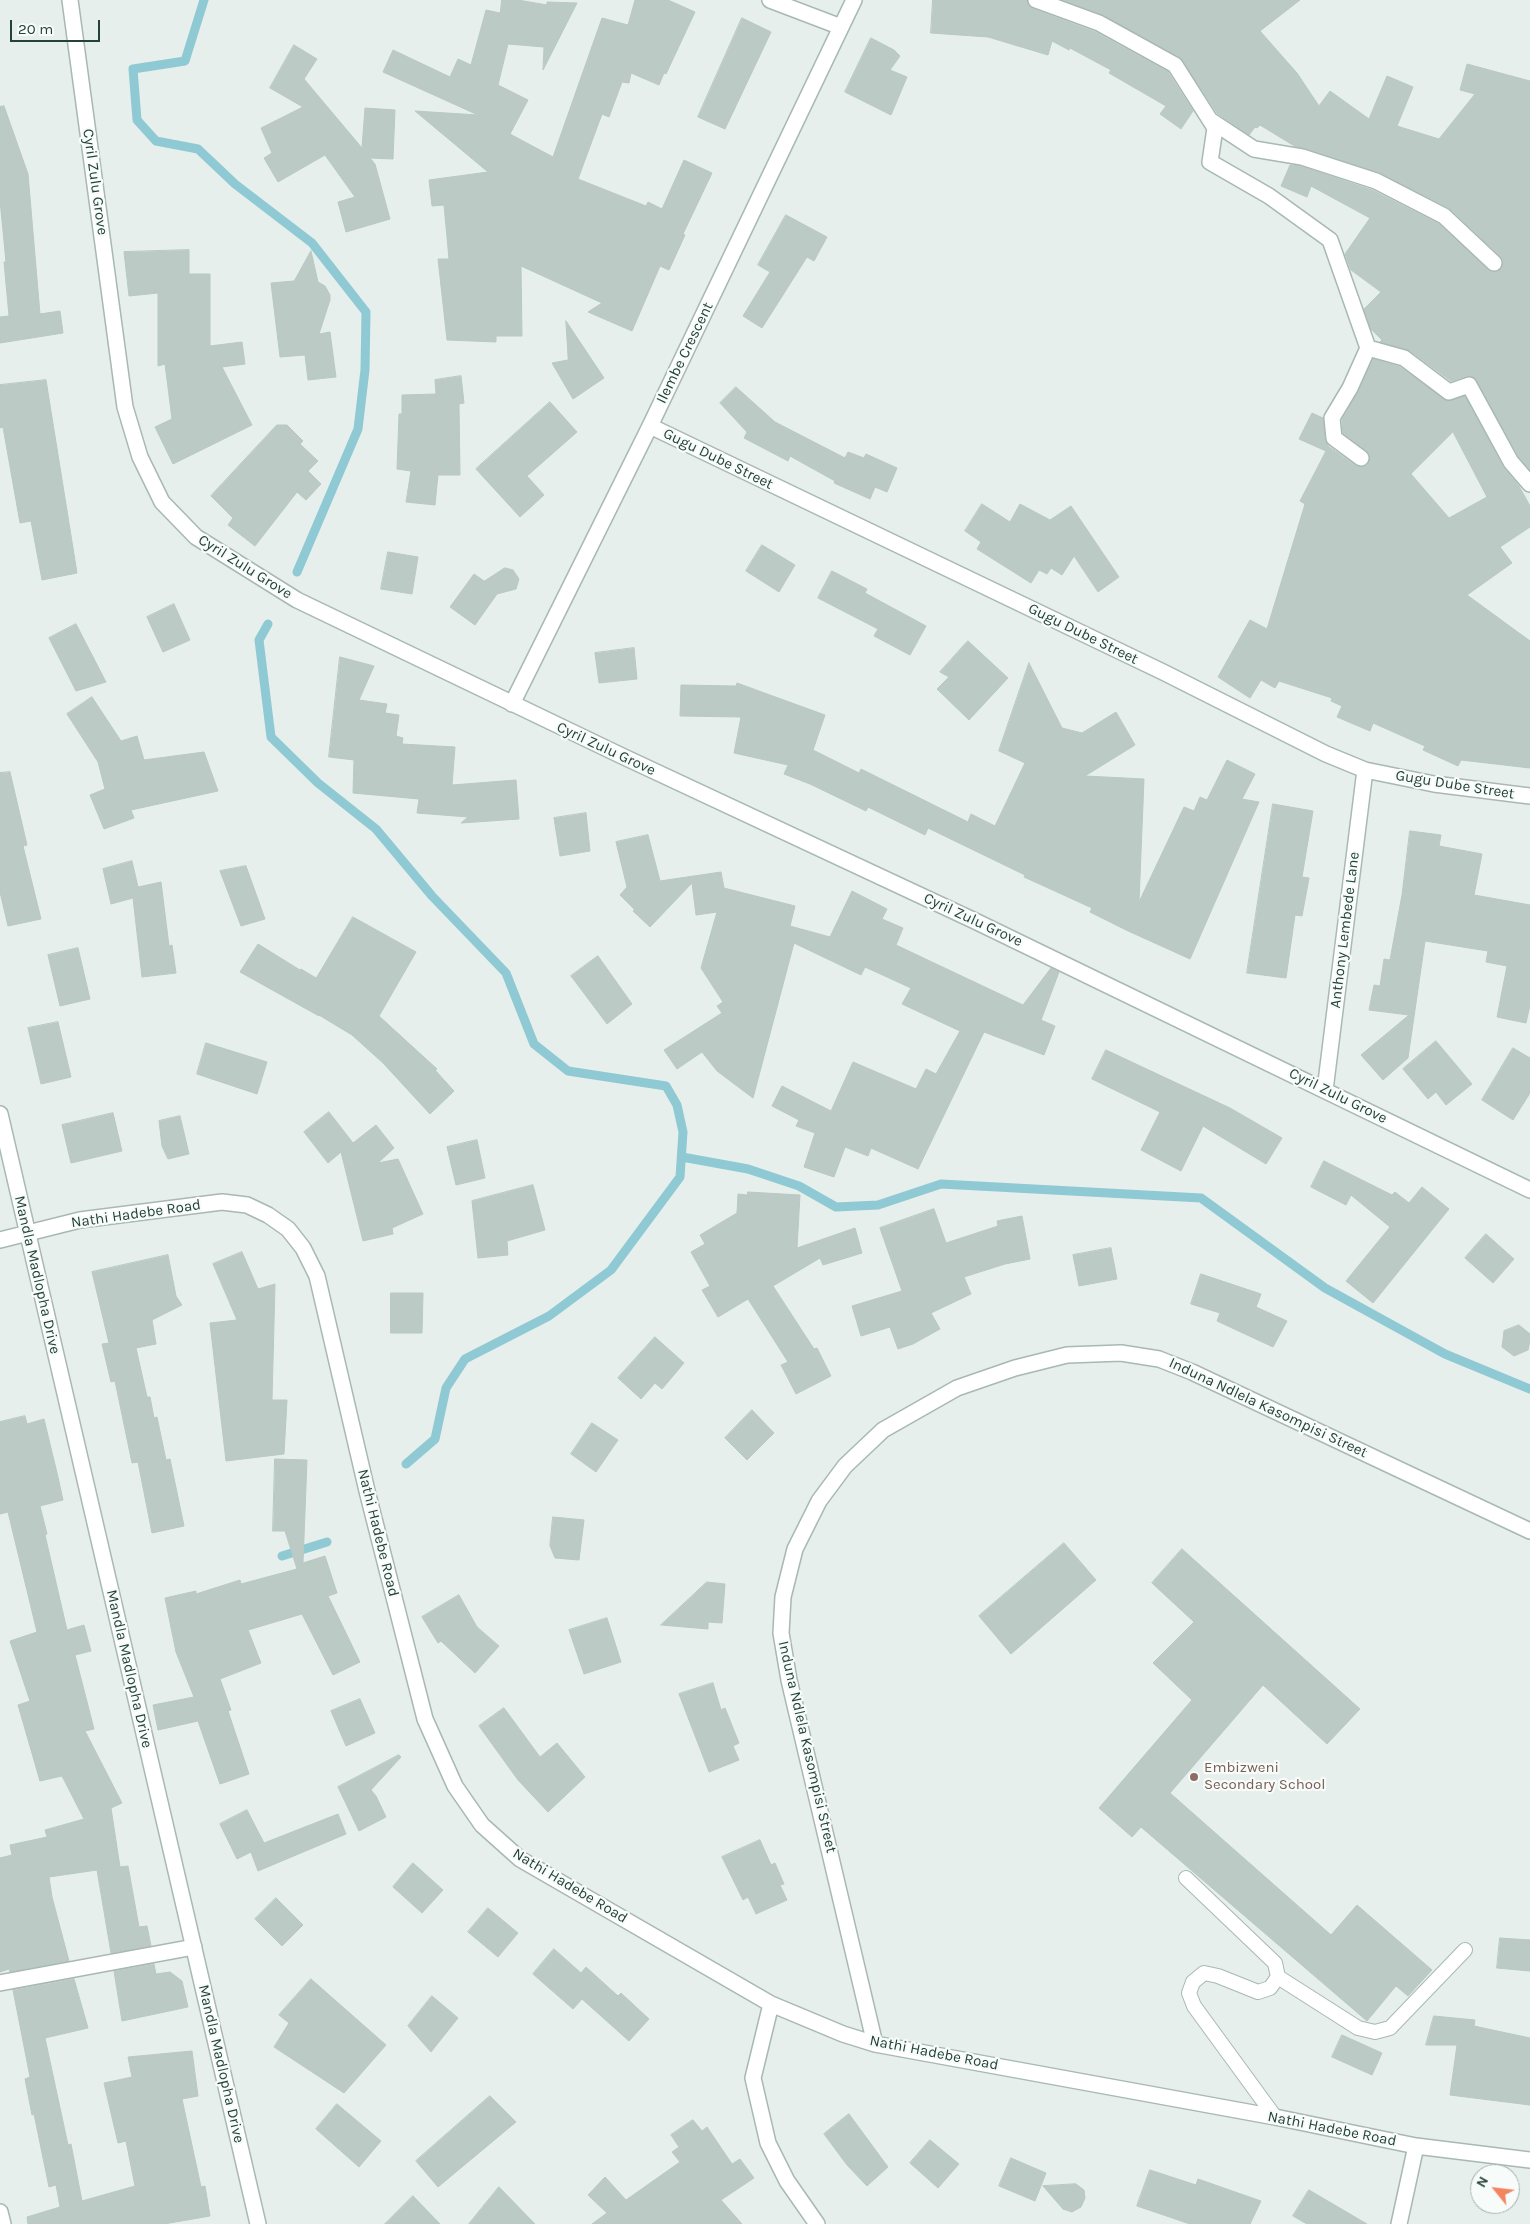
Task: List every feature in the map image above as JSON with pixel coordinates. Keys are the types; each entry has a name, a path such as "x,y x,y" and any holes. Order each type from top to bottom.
{"street":[{"name":"Cyril Zulu Grove","path":"70,0 125,407 140,457 162,502 196,537 297,600 512,704 975,921 1530,1190"},
{"path":"770,0 841,27"},
{"name":"Ilembe Crescent","path":"512,704 650,426 854,0"},
{"path":"1036,0 1099,23 1175,65 1214,128 1210,162 1269,196 1330,240 1368,348 1350,388 1332,418 1334,438 1361,458"},
{"path":"1210,120 1254,149 1302,157 1376,181 1444,216 1494,264"},
{"path":"1368,348 1404,358 1449,392 1469,385 1511,462 1530,484"},
{"name":"Gugu Dube Street","path":"650,426 1154,667 1326,754 1365,770 1434,784 1530,796"},
{"name":"Anthony Lembede Lane","path":"1326,1090 1365,770"},
{"name":"Mandla Madlopha Drive","path":"0,1114 258,2224"},
{"name":"Nathi Hadebe Road","path":"0,1240 80,1220 222,1202 247,1205 268,1215 288,1228 303,1248 317,1276 367,1491 425,1719 455,1786 482,1824 520,1859 771,2004 843,2034 875,2044 1275,2117 1416,2146 1530,2160"},
{"name":"Induna Ndlela Kasompisi Street","path":"875,2044 789,1680 781,1633 783,1597 795,1549 819,1501 845,1466 883,1430 957,1388 1014,1368 1067,1355 1121,1352 1159,1359 1192,1372 1530,1531"},
{"path":"0,1983 194,1947"},
{"path":"771,2004 753,2078 768,2143 787,2180 817,2224"},
{"path":"1399,2224 1416,2146"},
{"path":"0,2212 3,2224"}],"lane":[{"path":"1186,1878 1275,1963 1278,1977 1358,2028 1375,2032 1390,2028 1465,1950"},
{"path":"1275,2117 1194,2006 1189,1993 1193,1982 1204,1973 1218,1976 1258,1992 1270,1988 1278,1977"}],"building":[{"path":"502,0 518,0 547,5 547,2 577,3 543,70 544,47 508,44 498,85 528,100 510,134 553,157 602,18 628,25 635,0 668,0 695,12 659,85 631,73 629,83 622,82 609,117 602,114 578,179 646,206 648,202 662,209 684,160 712,173 683,234 685,235 669,270 660,266 632,331 588,312 602,303 521,266 522,336 496,336 496,342 447,340 438,259 449,259 444,205 432,206 429,180 488,172 415,111 478,115 383,72 393,50 450,77 458,59 471,65 486,10 500,13"},
{"path":"933,0 1027,0 1029,6 1033,9 1095,32 1168,72 1193,111 1181,129 1160,114 1166,106 1109,73 1111,70 1070,48 1069,50 1052,41 1048,55 988,37 931,33"},
{"path":"1063,0 1300,0 1260,31 1297,73 1319,106 1330,91 1369,119 1387,76 1413,87 1397,126 1439,139 1475,94 1460,90 1467,64 1530,81 1530,470 1519,457 1475,378 1466,376 1451,381 1409,350 1380,342 1382,340 1371,329 1364,309 1381,292 1351,270 1345,254 1370,218 1311,186 1307,197 1281,186 1290,165 1300,166 1372,190 1439,224 1491,272 1501,269 1503,261 1500,256 1449,208 1380,173 1296,147 1260,125 1257,128 1255,127 1249,135 1217,113 1180,57 1103,15"},
{"path":"742,18 771,32 725,129 698,117"},
{"path":"871,38 894,50 900,56 890,70 907,77 891,115 845,92"},
{"path":"294,45 317,59 304,79 362,148 365,108 395,110 393,159 370,158 375,164 390,219 346,232 338,202 355,197 325,155 278,182 264,158 272,153 261,128 303,107 270,88"},
{"path":"4,106 28,174 40,314 60,311 63,333 0,343 0,317 9,316 0,200 0,107"},
{"path":"786,215 827,237 814,261 807,257 762,328 743,316 770,272 758,265"},
{"path":"189,250 189,274 210,274 210,346 242,342 245,364 222,367 252,425 173,464 155,427 172,419 165,364 158,366 158,293 129,296 124,252"},
{"path":"311,251 318,282 325,286 330,295 319,334 330,332 336,377 308,380 305,355 280,357 271,283 294,281"},
{"path":"566,321 604,378 573,399 552,363 568,360"},
{"path":"1373,359 1400,367 1447,401 1465,396 1503,467 1519,486 1530,506 1530,527 1500,547 1512,563 1467,595 1530,641 1530,768 1461,760 1458,766 1423,750 1425,746 1373,723 1370,731 1337,717 1342,706 1331,701 1332,698 1279,681 1275,688 1261,680 1250,698 1218,677 1250,620 1267,629 1305,504 1300,501 1326,451 1299,439 1312,413 1323,418 1325,439 1328,446 1356,466 1364,467 1369,463 1370,455 1367,451 1343,433 1342,420 1358,392","holes":["1453,432 1487,497 1449,518 1411,474"]},
{"path":"461,376 464,403 459,404 460,475 438,475 435,505 406,502 411,471 397,469 399,414 402,414 402,395 436,394 435,380"},
{"path":"46,380 77,573 42,580 31,521 20,523 3,427 0,428 0,385"},
{"path":"736,387 775,422 845,458 848,452 864,458 866,454 897,468 887,492 875,487 870,499 834,483 835,481 790,456 788,461 744,438 747,432 720,403"},
{"path":"550,402 577,432 527,476 544,495 520,517 476,469"},
{"path":"277,425 287,425 303,441 300,444 318,461 308,471 321,484 306,500 297,492 255,546 228,525 233,518 211,496"},
{"path":"982,504 1010,522 1020,504 1050,520 1071,506 1119,577 1098,592 1074,556 1062,575 1051,568 1047,574 1039,570 1031,583 977,549 981,542 965,531"},
{"path":"762,545 795,565 779,592 746,571"},
{"path":"388,552 418,557 412,594 381,589"},
{"path":"505,568 513,570 519,579 516,589 497,594 475,625 450,607 474,574 484,581"},
{"path":"832,571 867,589 865,593 926,626 910,655 874,636 878,629 818,598"},
{"path":"174,604 190,640 163,652 147,617"},
{"path":"76,624 106,682 76,691 49,638"},
{"path":"968,641 1008,678 969,720 937,689 949,677 940,672"},
{"path":"634,648 637,679 599,683 595,653"},
{"path":"340,657 374,666 359,700 387,704 385,713 399,715 396,736 403,738 402,744 455,747 452,785 516,780 519,819 461,823 468,817 417,813 419,799 353,793 354,760 329,757"},
{"path":"1029,663 1062,728 1082,733 1116,712 1135,745 1085,776 1144,779 1139,902 1184,807 1194,811 1200,797 1207,800 1227,760 1255,774 1242,799 1259,802 1190,959 1090,912 1092,908 1024,877 1025,875 928,828 925,835 868,807 866,811 810,784 784,774 788,765 734,753 741,717 680,716 681,685 736,686 737,683 825,715 813,750 859,773 861,769 968,822 971,814 995,826 1025,763 999,751"},
{"path":"92,697 121,741 137,736 144,760 204,752 218,791 131,810 134,818 104,829 90,795 105,789 98,762 67,714"},
{"path":"10,772 27,845 23,846 41,919 8,926 0,892 0,773"},
{"path":"1273,804 1313,811 1302,877 1309,878 1302,916 1295,915 1286,978 1247,973"},
{"path":"586,813 590,851 560,856 554,818"},
{"path":"1410,831 1441,835 1439,846 1482,854 1474,895 1530,905 1530,1005 1526,1023 1497,1017 1507,966 1486,962 1488,951 1425,941 1408,1058 1383,1080 1361,1055 1409,1015 1369,1010 1374,985 1380,986 1384,959 1390,960 1402,895"},
{"path":"648,835 660,881 721,872 724,888 795,906 790,926 830,937 852,891 887,909 882,919 903,928 896,945 1023,1005 1051,968 1059,972 1041,1020 1055,1026 1044,1055 984,1032 918,1169 871,1148 868,1156 845,1147 834,1177 804,1167 815,1133 796,1126 799,1120 772,1106 782,1086 831,1111 853,1062 916,1089 926,1069 936,1074 960,1031 902,1004 911,988 865,967 861,975 794,943 753,1098 717,1071 702,1052 677,1069 664,1050 722,1013 717,1006 723,1002 701,968 717,912 696,915 692,883 650,927 633,911 635,910 620,895 627,887 616,842"},
{"path":"132,861 138,887 161,882 169,946 172,945 176,973 142,977 133,898 111,904 103,869"},
{"path":"246,866 265,919 241,926 220,871"},
{"path":"353,917 416,952 379,1016 437,1069 435,1070 454,1091 430,1114 383,1063 352,1035 240,972 258,944 316,978"},
{"path":"78,948 90,999 60,1006 48,955"},
{"path":"598,956 632,1004 607,1024 571,976"},
{"path":"58,1022 71,1077 41,1084 28,1028"},
{"path":"1436,1041 1472,1084 1446,1105 1436,1092 1428,1099 1403,1069"},
{"path":"206,1043 267,1062 257,1094 197,1074"},
{"path":"1513,1048 1530,1058 1530,1093 1513,1120 1482,1100"},
{"path":"1106,1050 1230,1108 1282,1138 1266,1164 1203,1126 1181,1171 1141,1150 1160,1112 1092,1079"},
{"path":"329,1112 353,1143 376,1125 394,1148 378,1163 398,1159 423,1214 392,1228 393,1234 363,1241 341,1152 328,1163 304,1132"},
{"path":"113,1113 122,1151 71,1163 62,1125"},
{"path":"180,1116 189,1154 168,1159 162,1146 159,1121"},
{"path":"477,1140 485,1178 456,1185 447,1147"},
{"path":"1324,1161 1392,1195 1395,1192 1409,1203 1422,1187 1449,1209 1373,1303 1346,1281 1390,1227 1351,1195 1346,1205 1311,1187"},
{"path":"533,1185 545,1230 507,1241 508,1255 478,1258 472,1201"},
{"path":"748,1192 800,1195 797,1248 855,1228 862,1253 823,1265 820,1258 773,1286 814,1349 817,1348 831,1376 796,1394 781,1365 788,1362 748,1299 718,1317 702,1290 710,1286 691,1252 705,1244 700,1235 737,1213 738,1194 747,1195"},
{"path":"934,1209 946,1243 998,1226 997,1221 1022,1216 1030,1259 1005,1264 964,1277 971,1294 931,1313 940,1329 913,1344 898,1349 890,1327 861,1336 852,1306 902,1291 880,1228"},
{"path":"1486,1234 1514,1259 1493,1283 1465,1258"},
{"path":"1111,1248 1117,1279 1079,1286 1073,1255"},
{"path":"242,1252 258,1289 275,1284 272,1400 287,1400 284,1454 226,1461 210,1323 237,1320 213,1264"},
{"path":"168,1255 176,1296 182,1305 152,1320 156,1344 136,1348 147,1397 150,1397 154,1418 157,1417 166,1460 170,1459 184,1526 152,1533 138,1462 132,1463 115,1381 111,1382 102,1344 109,1343 92,1272"},
{"path":"1201,1274 1261,1294 1256,1307 1287,1321 1273,1347 1217,1321 1220,1313 1191,1304"},
{"path":"391,1293 423,1293 422,1333 391,1333"},
{"path":"1519,1325 1530,1334 1530,1340 1528,1350 1514,1356 1502,1347 1504,1331"},
{"path":"655,1337 684,1363 662,1389 655,1383 641,1399 618,1378"},
{"path":"752,1410 774,1433 747,1460 725,1438"},
{"path":"25,1416 27,1424 44,1419 58,1477 63,1500 40,1506 47,1534 45,1535 67,1630 84,1625 91,1651 75,1655 94,1729 85,1731 122,1803 111,1808 120,1867 128,1866 139,1927 147,1926 151,1946 111,1953 97,1870 49,1877 52,1897 69,1961 10,1972 9,1969 0,1972 0,1858 12,1855 10,1845 47,1837 45,1830 84,1819 62,1776 40,1781 18,1705 30,1701 10,1641 37,1632 8,1512 0,1514 0,1422"},
{"path":"592,1423 618,1440 596,1472 571,1454"},
{"path":"275,1459 307,1460 303,1563 325,1556 337,1593 328,1596 360,1662 333,1675 302,1614 248,1630 261,1663 220,1679 231,1710 228,1711 249,1774 220,1784 198,1721 158,1730 153,1705 194,1697 176,1652 165,1598 196,1591 196,1594 240,1580 241,1584 297,1569 285,1531 273,1531"},
{"path":"553,1517 584,1520 579,1560 555,1558 550,1546"},
{"path":"1064,1543 1096,1580 1011,1654 979,1616"},
{"path":"1182,1549 1360,1709 1327,1744 1263,1685 1170,1793 1331,1935 1357,1905 1432,1970 1408,1996 1396,1986 1367,2021 1141,1827 1132,1837 1099,1808 1192,1700 1153,1663 1194,1622 1152,1583"},
{"path":"707,1582 725,1584 722,1623 708,1622 708,1629 661,1625"},
{"path":"459,1595 477,1627 499,1646 475,1673 441,1641 438,1643 422,1617"},
{"path":"607,1618 621,1662 584,1674 569,1630"},
{"path":"713,1683 721,1710 725,1708 739,1743 733,1746 739,1760 709,1772 679,1694"},
{"path":"360,1699 375,1733 346,1746 331,1711"},
{"path":"504,1708 540,1757 557,1743 585,1777 548,1812 518,1780 479,1726"},
{"path":"399,1755 401,1757 371,1790 386,1817 359,1831 338,1787"},
{"path":"247,1810 264,1843 338,1814 346,1834 258,1871 251,1852 237,1859 220,1824"},
{"path":"760,1840 771,1865 775,1863 784,1884 780,1885 787,1900 756,1914 748,1897 743,1900 722,1857"},
{"path":"413,1863 443,1890 422,1913 393,1887"},
{"path":"276,1898 303,1925 282,1946 255,1919"},
{"path":"488,1908 518,1933 498,1957 468,1932"},
{"path":"1500,1938 1530,1940 1530,1971 1497,1968"},
{"path":"554,1949 581,1973 586,1967 618,1996 621,1993 649,2019 629,2041 582,1999 573,2009 533,1974"},
{"path":"154,1964 156,1974 170,1972 182,1981 188,2007 122,2021 114,1971"},
{"path":"74,1979 88,2028 45,2038 68,2145 71,2144 82,2201 135,2186 126,2141 118,2143 104,2083 132,2077 128,2057 192,2051 198,2096 182,2099 201,2187 205,2186 210,2216 164,2224 28,2224 27,2217 60,2207 56,2185 49,2187 34,2114 32,2115 25,2079 30,2077 13,1990"},
{"path":"311,1979 386,2045 344,2093 274,2047 289,2023 279,2015"},
{"path":"432,1996 458,2018 431,2052 408,2026"},
{"path":"1434,2016 1475,2020 1474,2026 1530,2038 1530,2105 1450,2095 1457,2045 1426,2045"},
{"path":"1342,2035 1382,2053 1372,2075 1332,2057"},
{"path":"490,2096 516,2122 438,2187 416,2161"},
{"path":"337,2104 381,2141 359,2167 316,2129"},
{"path":"849,2114 888,2167 867,2186 847,2165 824,2134"},
{"path":"693,2120 702,2131 707,2127 732,2164 740,2159 754,2178 721,2200 742,2224 592,2224 607,2213 588,2195 605,2177 626,2200 680,2162 672,2152 679,2147 671,2135"},
{"path":"930,2140 959,2164 938,2188 910,2163"},
{"path":"1011,2158 1046,2173 1035,2201 999,2186"},
{"path":"1150,2170 1196,2185 1198,2179 1261,2201 1250,2224 1190,2224 1137,2206"},
{"path":"1076,2184 1084,2190 1085,2198 1081,2207 1072,2212 1063,2209 1043,2186"},
{"path":"499,2187 535,2224 469,2224"},
{"path":"1309,2190 1367,2224 1307,2224 1293,2216"},
{"path":"413,2196 440,2224 385,2224"}],"waterway":[{"path":"204,0 185,61 133,69 137,120 156,141 198,149 235,184 312,243 366,312 365,370 358,429 297,572"},
{"path":"268,624 259,640 271,737 318,783 376,829 432,896 506,973 534,1044 568,1071 666,1086 677,1105 683,1132 680,1177 611,1270 549,1316 465,1359 446,1388 435,1439 406,1464"},
{"path":"682,1157 748,1169 799,1186 836,1207 878,1205 941,1184 1201,1198 1325,1288 1445,1354 1530,1389"},
{"path":"282,1556 327,1542"}],"place":[{"name":"Embizweni Secondary School","path":"1194,1777"}]}
